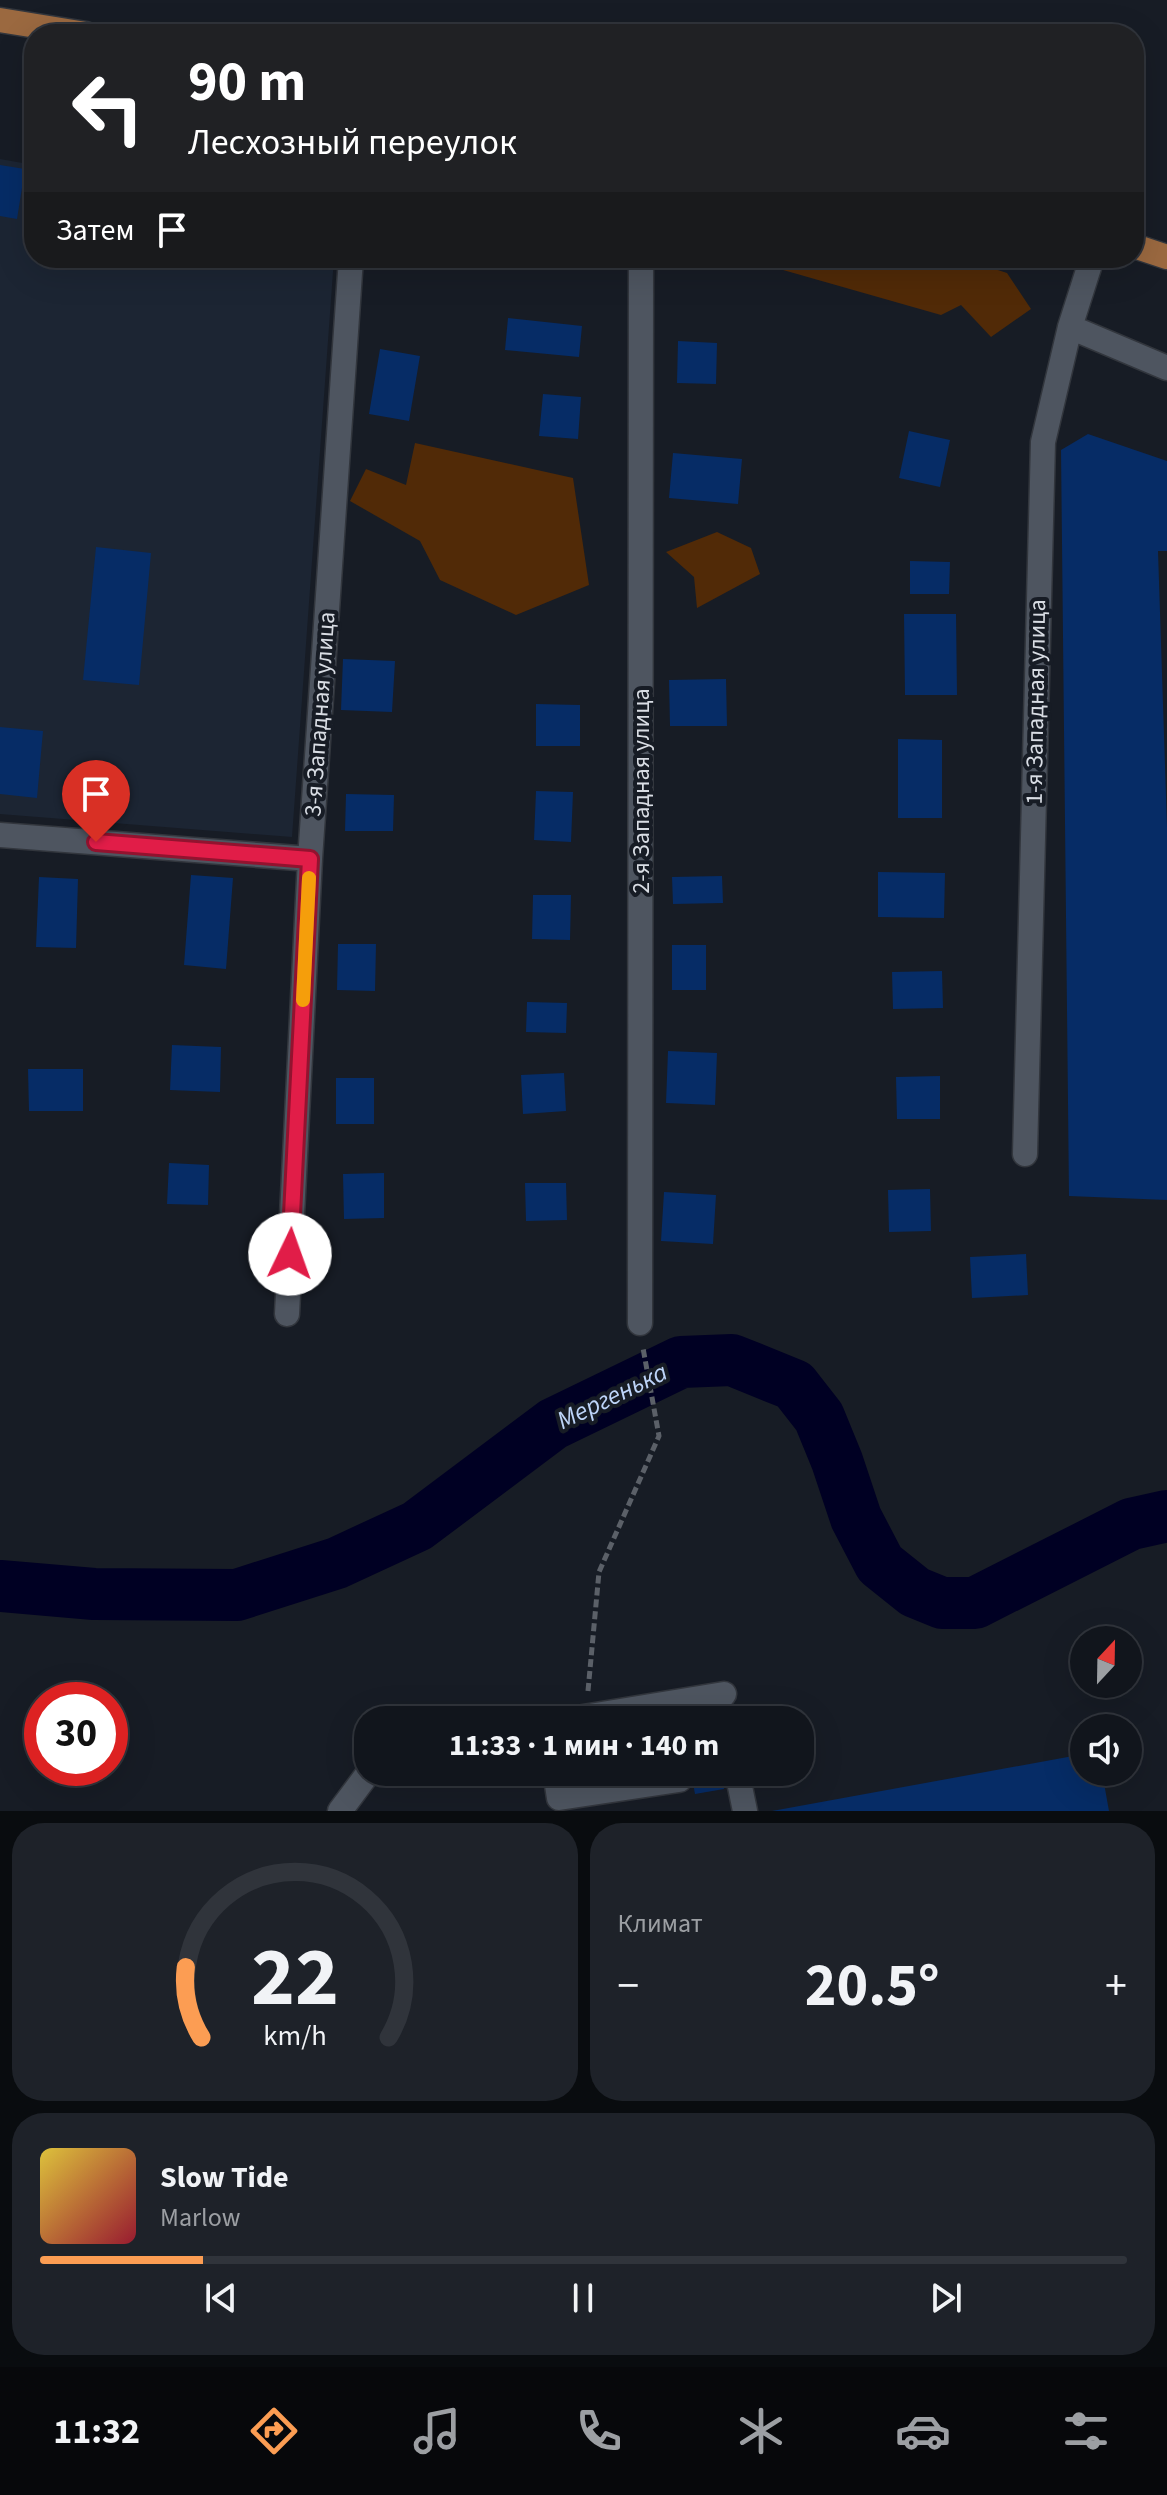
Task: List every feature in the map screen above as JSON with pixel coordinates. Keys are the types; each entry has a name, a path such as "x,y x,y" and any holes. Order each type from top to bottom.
{"main road":[{"path":"0,20 25,24"},
{"path":"1144,249 1167,257"}],"street":[{"name":"3-я Западная улица","path":"287,1314 310,859 350,268"},
{"name":"2-я Западная улица","path":"640,1323 641,268"},
{"name":"1-я Западная улица","path":"1025,1154 1043,442 1070,327 1089,268"},
{"path":"1070,327 1167,368"},
{"path":"0,835 310,859"},
{"path":"650,1706 724,1694"},
{"path":"714,1706 724,1694"},
{"path":"724,1694 726,1706"},
{"path":"340,1811 359,1786"},
{"path":"557,1786 559,1798 639,1786"},
{"path":"740,1786 745,1811"}],"path":[{"path":"578,1706 599,1572 659,1436 644,1363"}],"shaded area":[{"path":"0,159 24,163 24,268 333,268 292,837 0,814"},
{"path":"776,268 992,268 1007,273 1031,309 991,337 961,305 941,315"},
{"path":"415,443 573,478 589,585 516,615 440,580 420,541 350,501 366,469 406,485"},
{"path":"717,532 751,548 760,574 697,608 694,577 666,552"}],"building":[{"path":"0,165 24,169 17,219 0,216"},
{"path":"508,318 582,326 579,357 505,350"},
{"path":"678,341 717,343 716,384 677,383"},
{"path":"380,349 420,356 409,421 369,414"},
{"path":"543,394 581,397 578,439 539,436"},
{"path":"909,431 950,440 940,487 899,478"},
{"path":"1088,434 1167,461 1167,551 1158,551 1167,827 1167,1200 1069,1196 1061,450"},
{"path":"673,453 742,459 738,504 669,498"},
{"path":"96,547 151,553 139,685 83,680"},
{"path":"910,561 950,562 949,594 910,594"},
{"path":"904,614 956,614 957,695 905,695"},
{"path":"343,659 395,661 392,712 341,710"},
{"path":"726,679 727,726 670,726 669,680"},
{"path":"536,704 580,705 580,746 536,746"},
{"path":"0,727 43,731 37,798 0,794"},
{"path":"898,739 942,740 942,818 898,818"},
{"path":"536,791 573,792 571,842 534,840"},
{"path":"346,794 394,795 393,831 345,831"},
{"path":"878,872 945,873 944,918 878,917"},
{"path":"191,875 233,878 226,969 184,965"},
{"path":"722,876 723,903 673,904 672,877"},
{"path":"39,877 78,879 76,948 36,947"},
{"path":"533,895 571,895 570,940 532,939"},
{"path":"338,944 376,944 375,991 337,990"},
{"path":"672,945 706,945 706,990 672,990"},
{"path":"942,971 943,1008 893,1009 892,972"},
{"path":"527,1002 567,1003 566,1033 526,1032"},
{"path":"172,1045 221,1047 220,1092 170,1090"},
{"path":"668,1051 717,1053 715,1105 666,1103"},
{"path":"28,1069 83,1069 83,1111 29,1111"},
{"path":"564,1073 566,1111 523,1114 521,1075"},
{"path":"940,1076 940,1119 897,1119 896,1077"},
{"path":"336,1078 374,1078 374,1124 336,1124"},
{"path":"169,1163 209,1165 208,1205 167,1204"},
{"path":"384,1173 384,1218 344,1219 343,1174"},
{"path":"525,1183 566,1183 567,1220 526,1221"},
{"path":"930,1189 931,1231 889,1232 888,1190"},
{"path":"664,1192 716,1195 713,1244 661,1241"},
{"path":"1026,1254 1028,1295 972,1298 970,1257"},
{"path":"1070,1757 1070,1786 1105,1786 1109,1811 772,1811"},
{"path":"694,1786 723,1786 724,1789 695,1794"}],"waterway":[{"name":"Мергенька","path":"0,1586 94,1594 237,1595 337,1563 417,1526 553,1424 681,1362 732,1360 794,1385 819,1417 856,1518 880,1564 915,1592 942,1603 975,1603 1131,1524 1167,1516"}],"slow traffic":[{"path":"303,1000 309,878"}],"route":[{"path":"96,842 310,859 290,1254"}]}
